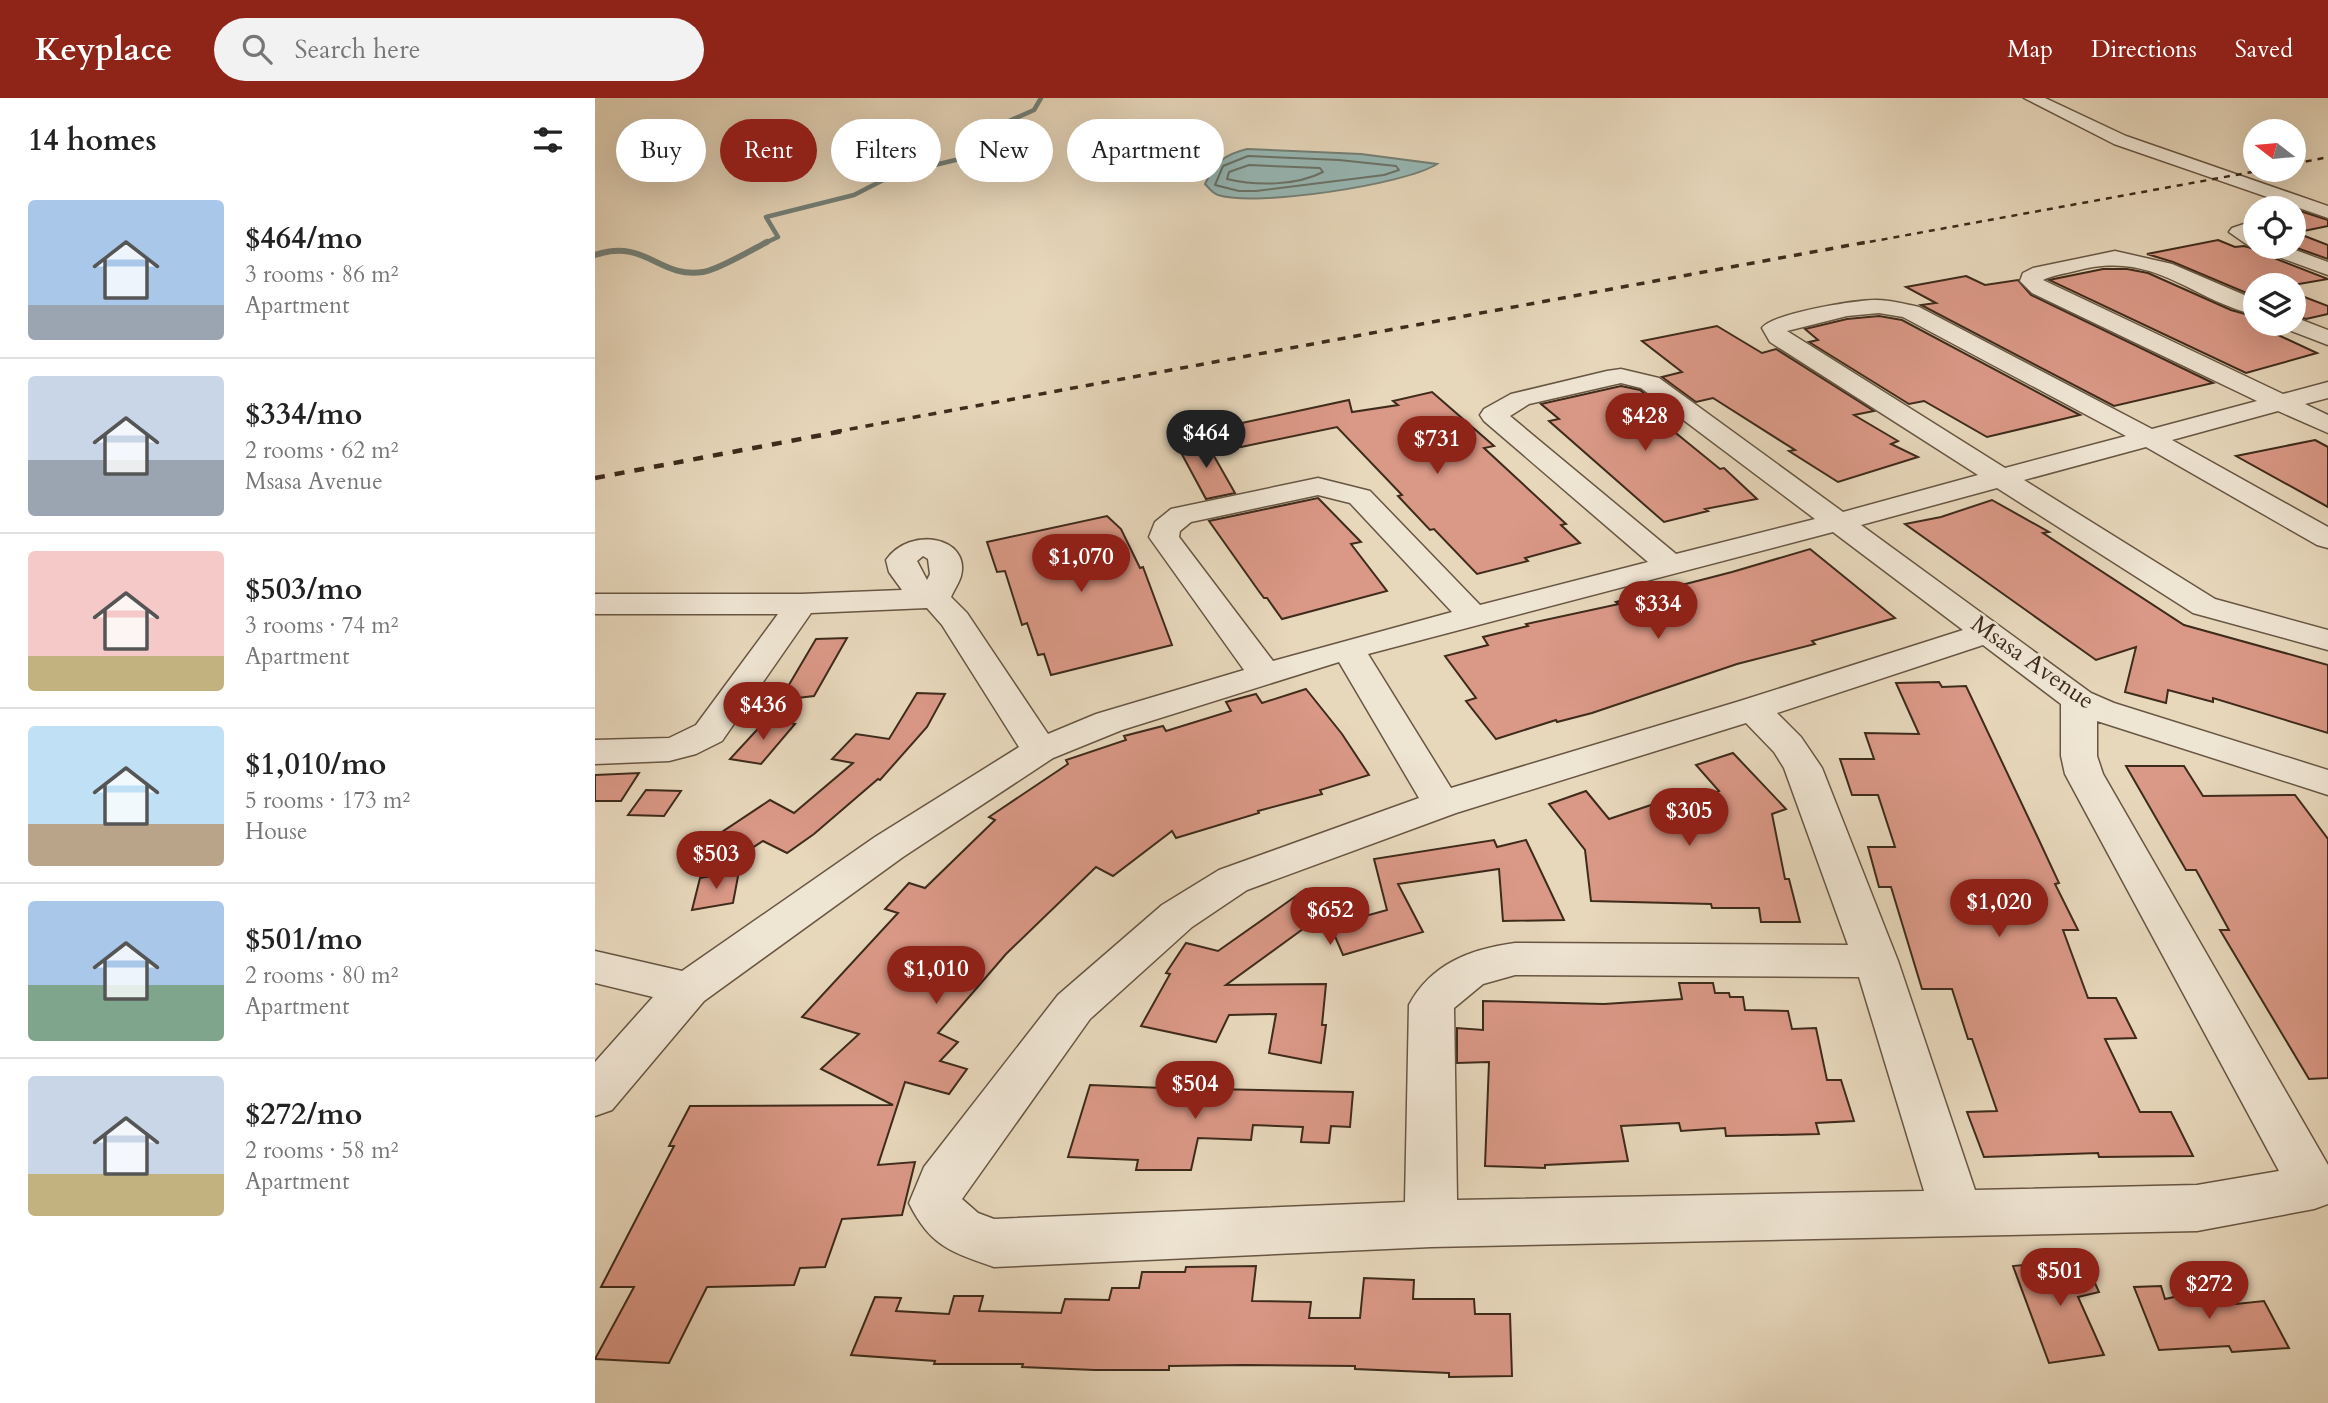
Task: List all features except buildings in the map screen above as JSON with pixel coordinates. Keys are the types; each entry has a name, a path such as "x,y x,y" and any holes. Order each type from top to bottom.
{"street":[{"path":"2032,98 2120,140 2326,212"},
{"path":"2306,216 2326,212"},
{"path":"2243,303 2148,263 2122,257 2106,258 2041,273 2031,278 2040,289 2328,425"},
{"path":"2301,259 2328,269"},
{"path":"2328,539 2147,437 1903,310 1865,307 1774,328 1778,337 2004,477 2204,606 2328,640"},
{"path":"2306,329 2328,338"},
{"name":"Msasa Avenue","path":"1670,565 1493,415 1520,399 1607,378 1621,376 1650,383 2079,700 2114,715 2328,783"},
{"path":"595,1096 688,989 889,847 1039,750 1109,722 1348,649 1840,522 2328,390"},
{"path":"1264,673 1164,537 1164,528 1181,515 1318,486 1354,494 1360,497 1473,616"},
{"path":"595,604 801,604 929,597 955,620 1039,750"},
{"path":"595,752 671,751 694,744 709,733 801,604"},
{"path":"1989,632 1753,709 1442,804 1233,880 1177,916 1074,1007 942,1183 935,1203 945,1221 968,1235 994,1244 1431,1224 2197,1208 2237,1204 2262,1196 2321,1187 2084,774 2079,756 2079,700"},
{"path":"1348,649 1442,804"},
{"path":"1753,709 1788,746 1803,768 1876,961 1957,1214"},
{"path":"1431,1224 1431,1005 1439,991 1459,976 1475,967 1515,958 1876,961"},
{"path":"595,967 688,989"}],"water":[{"path":"1247,149 1361,154 1437,164 1394,179 1329,192 1237,198 1218,195 1205,184 1224,182 1224,159"}],"waterway":[{"path":"765,243 778,237 766,217 854,195 893,175 968,157 996,141 1000,125 1034,110 1041,98"},
{"path":"595,255 627,251 675,270 703,272 726,264 765,243"}],"railway":[{"path":"2307,161 2328,157"},
{"path":"1858,244 2243,174"},
{"path":"834,432 1867,242"},
{"path":"595,478 843,431"}]}
